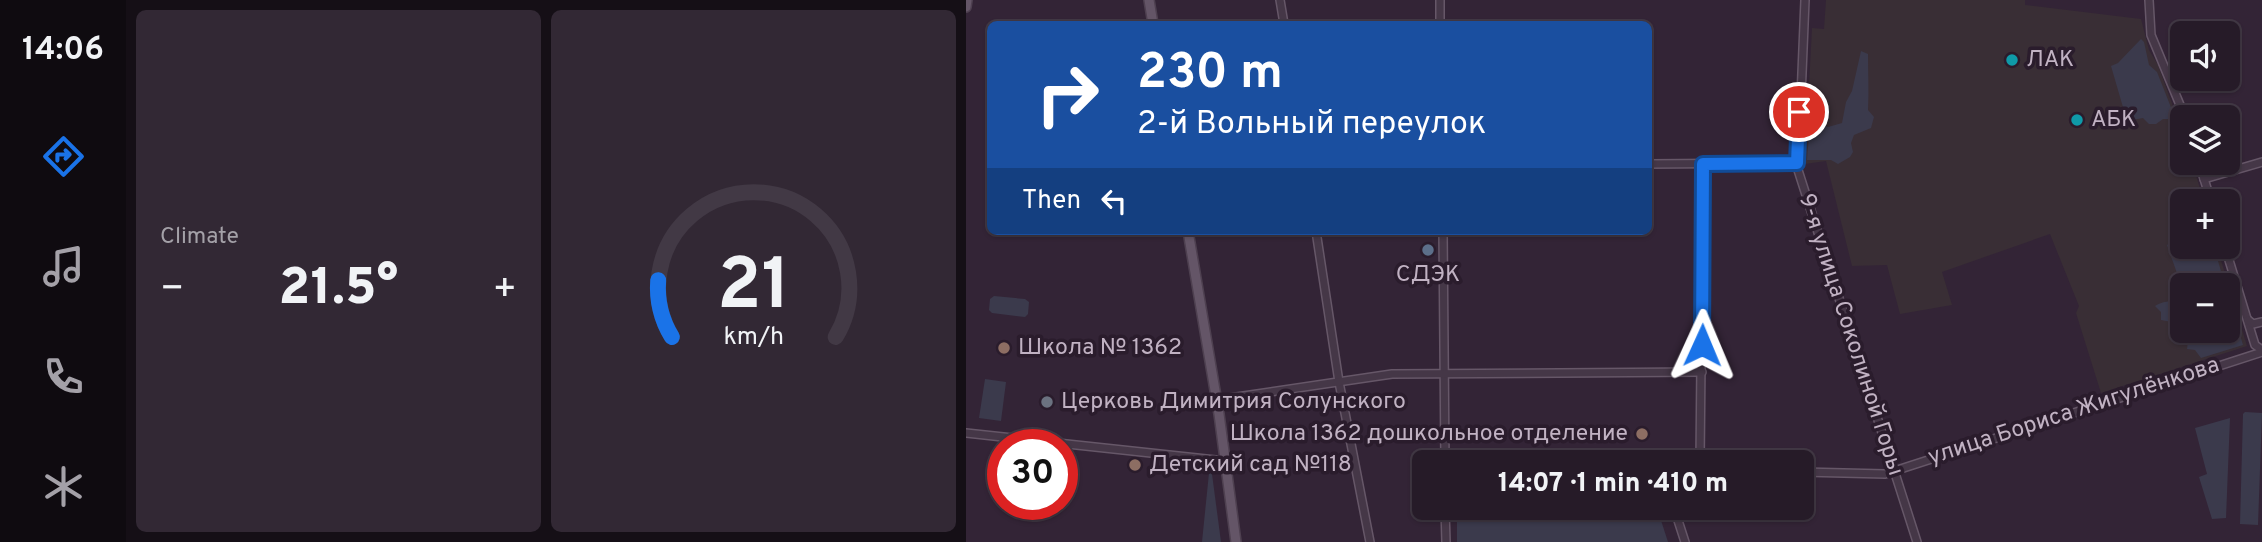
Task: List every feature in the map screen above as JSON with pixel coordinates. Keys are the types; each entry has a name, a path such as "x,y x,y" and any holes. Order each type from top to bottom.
{"main road":[{"path":"966,7 967,0"},
{"path":"1149,0 1152,21"},
{"path":"1189,235 1236,542"}],"street":[{"path":"1280,0 1284,21"},
{"path":"1440,0 1440,21"},
{"name":"9-я улица Соколиной Горы","path":"1805,0 1797,163 1917,542"},
{"path":"2149,0 2151,35 2180,105"},
{"path":"2204,179 2262,162"},
{"path":"1652,164 1797,163"},
{"path":"1700,450 1703,164"},
{"path":"2203,175 2207,189"},
{"path":"1317,235 1339,382 1370,542"},
{"path":"1443,235 1445,450"},
{"path":"2229,259 2255,345 2262,351"},
{"path":"2248,320 2253,324 2262,322"},
{"name":"улица Бориса Жигулёнкова","path":"1814,472 1885,474 2262,351"},
{"path":"1216,400 1384,375 1702,372"},
{"path":"966,433 1225,461"},
{"path":"1445,520 1446,542"},
{"path":"1678,520 1685,542"}],"shaded area":[{"path":"1826,0 2025,0 2025,5 2141,19 2149,50 2158,65 2173,105 2170,105 2170,175 2196,175 2200,189 2170,189 2170,259 2221,259 2225,273 2170,273 2170,343 2240,343 2240,323 2247,346 2101,393 2076,313 2079,306 2050,234 1942,272 1952,305 1900,314 1887,265 1852,266 1826,161 1805,164 1812,28 1824,29"},
{"path":"2141,39 2144,42 2149,65 2157,72 2170,105 2170,119 2163,119 2156,124 2149,124 2143,118 2127,121 2111,66 2118,63"},
{"path":"1861,51 1868,54 1868,110 1874,117 1871,128 1854,135 1851,143 1853,152 1838,164 1831,160 1807,160 1810,120 1828,127 1842,123"},
{"path":"2172,259 2217,259 2222,273 2177,273"},
{"path":"994,296 1025,299 1029,302 1028,314 1025,317 992,313 989,310 990,299"},
{"path":"2170,301 2170,322 2161,320 2161,312 2155,306"},
{"path":"2240,335 2243,345 2201,358 2195,350 2187,349 2188,343 2240,343"},
{"path":"985,379 1006,382 1001,421 979,418"},
{"path":"2245,412 2262,413 2258,525 2240,524"},
{"path":"2230,418 2226,518 2212,519 2199,477 2207,474 2195,428"},
{"path":"1209,473 1212,474 1221,542 1202,542"},
{"path":"1457,520 1661,520 1668,542 1457,542"}],"place":[{"name":"ЛАК","path":"2012,60"},
{"name":"АБК","path":"2077,120"},
{"name":"СДЭК","path":"1428,250"},
{"name":"Школа № 1362","path":"1004,348"},
{"name":"Церковь Димитрия Солунского","path":"1047,402"},
{"name":"Школа 1362 дошкольное отделение","path":"1642,434"},
{"name":"Детский сад №118","path":"1135,465"}],"route":[{"path":"1702,345 1703,164 1797,163 1799,112"}]}
